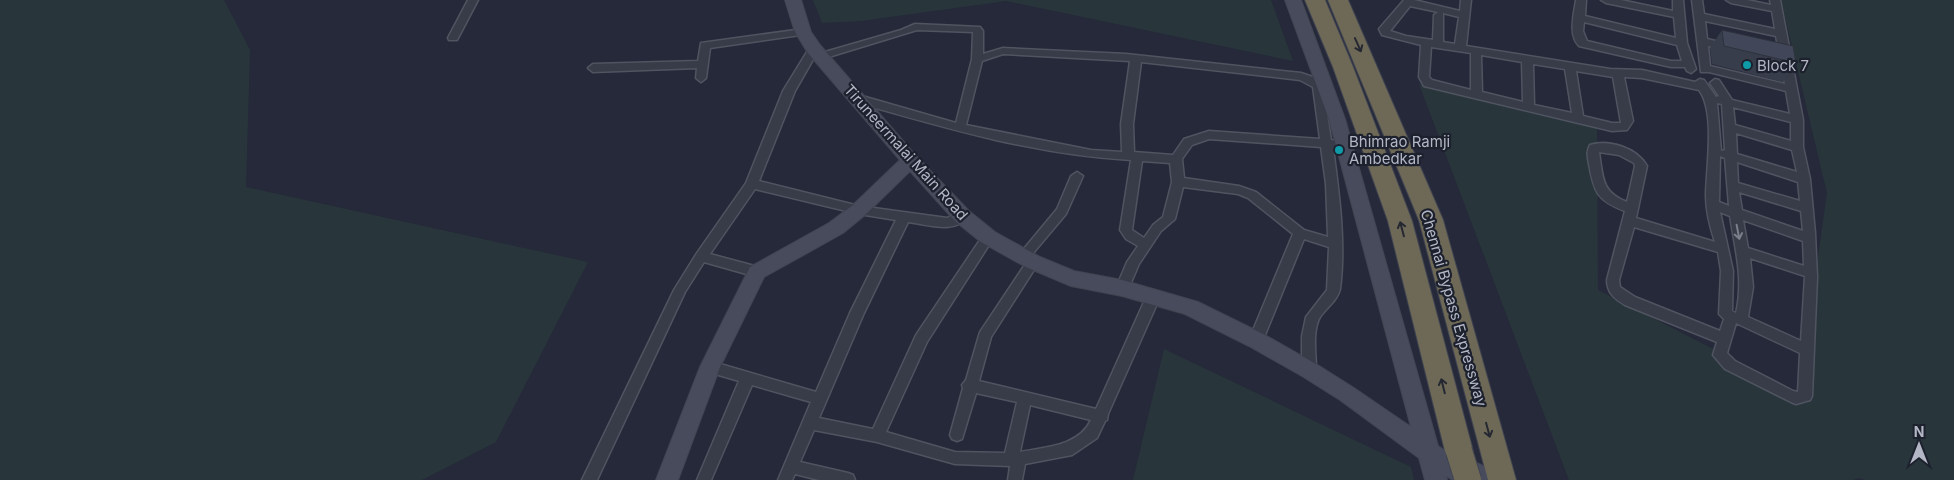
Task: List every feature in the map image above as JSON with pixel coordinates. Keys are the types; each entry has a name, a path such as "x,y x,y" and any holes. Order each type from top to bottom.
{"highway":[{"name":"Chennai Bypass Expressway","path":"1315,0 1343,67 1400,222 1468,480"},
{"name":"Chennai Bypass Expressway","path":"1338,0 1431,220 1497,476"}],"main road":[{"path":"1428,452 1436,480"},
{"name":"Tiruneermalai Main Road","path":"1428,452 1472,480"}],"street":[{"path":"453,38 473,0"},
{"name":"Tiruneermalai Main Road","path":"793,0 803,32 855,98 962,216 988,237 1028,259 1071,278 1122,288 1191,308 1256,340 1309,370 1428,452 1497,476"},
{"path":"1293,0 1337,119 1332,184 1336,244 1333,291 1313,316 1309,336 1309,370"},
{"path":"1460,48 1466,0"},
{"path":"1582,0 1578,38 1583,44 1792,89"},
{"path":"1606,0 1678,15"},
{"path":"1678,0 1680,42 1692,76 1711,98 1715,151 1713,205 1726,271 1726,314 1807,350"},
{"path":"1697,0 1705,69 1715,76 1715,83 1727,102 1732,185 1746,293 1742,316 1734,318"},
{"path":"1731,0 1776,5 1781,34 1782,60 1792,89 1807,208 1811,273 1805,396 1796,398 1730,365 1720,355 1734,318"},
{"path":"1464,15 1409,1 1384,29 1386,33 1404,39 1527,60 1618,74 1642,74 1701,85 1715,83"},
{"path":"1438,45 1439,15"},
{"path":"1698,16 1781,34"},
{"path":"1579,18 1680,42"},
{"path":"589,480 680,290 701,256 752,184 789,91 818,52 905,32 915,27 972,28 978,31 977,59 960,128"},
{"path":"701,78 704,45 803,32"},
{"path":"1701,41 1739,50"},
{"path":"1426,43 1425,81 1477,95 1623,127 1626,125 1618,74"},
{"path":"977,59 1003,51 1136,58 1300,77 1312,81 1318,86 1428,452"},
{"path":"1476,51 1477,95"},
{"path":"1136,58 1127,124 1133,156 1126,230 1130,236 1145,244"},
{"path":"1527,60 1529,107"},
{"path":"593,68 702,64"},
{"path":"1570,67 1578,118"},
{"path":"855,98 960,128 1091,154 1176,158"},
{"path":"1711,98 1797,120"},
{"path":"1729,127 1798,147"},
{"path":"1122,288 1133,262 1145,244 1157,228 1169,219 1178,182 1176,158 1188,142 1209,135 1336,144"},
{"path":"1723,249 1631,215 1608,200 1601,193 1593,152 1594,148 1606,148 1621,152 1640,162 1641,166 1631,215 1613,280 1613,286 1616,291 1630,301 1725,339"},
{"path":"1715,151 1804,179"},
{"path":"667,480 710,367 757,272 836,228 860,210 910,160"},
{"path":"956,435 969,385 985,336 1028,259 1062,212 1077,176"},
{"path":"1178,182 1238,190 1252,195 1300,233 1336,244"},
{"path":"752,184 860,210 904,217 948,223 962,216"},
{"path":"1732,185 1807,208"},
{"path":"1713,205 1809,238"},
{"path":"848,480 788,474 857,313 904,217"},
{"path":"1256,340 1300,233"},
{"path":"876,436 921,338 988,237"},
{"path":"1742,251 1811,273"},
{"path":"701,256 757,272"},
{"path":"811,424 876,436 955,458 1015,460 1067,450 1092,434 1102,416 1153,297"},
{"path":"710,367 821,399"},
{"path":"704,480 748,377"},
{"path":"969,385 1102,416"},
{"path":"1015,480 1015,460 1025,398"}],"shaded area":[{"path":"0,0 224,0 250,50 246,187 588,262 496,442 422,480 0,480"},
{"path":"813,0 1271,0 1293,61 1006,1 861,21 822,23"},
{"path":"1781,0 1954,0 1954,480 1866,480 1858,478 1853,480 1569,480 1419,84 1597,126 1598,290 1799,393 1827,193"},
{"path":"1164,349 1411,467 1414,480 1133,480"}],"building":[{"path":"1722,30 1793,46 1796,63 1724,46"}],"place":[{"name":"Block 7","path":"1747,65"},
{"name":"Bhimrao Ramji Ambedkar","path":"1339,150"}]}
